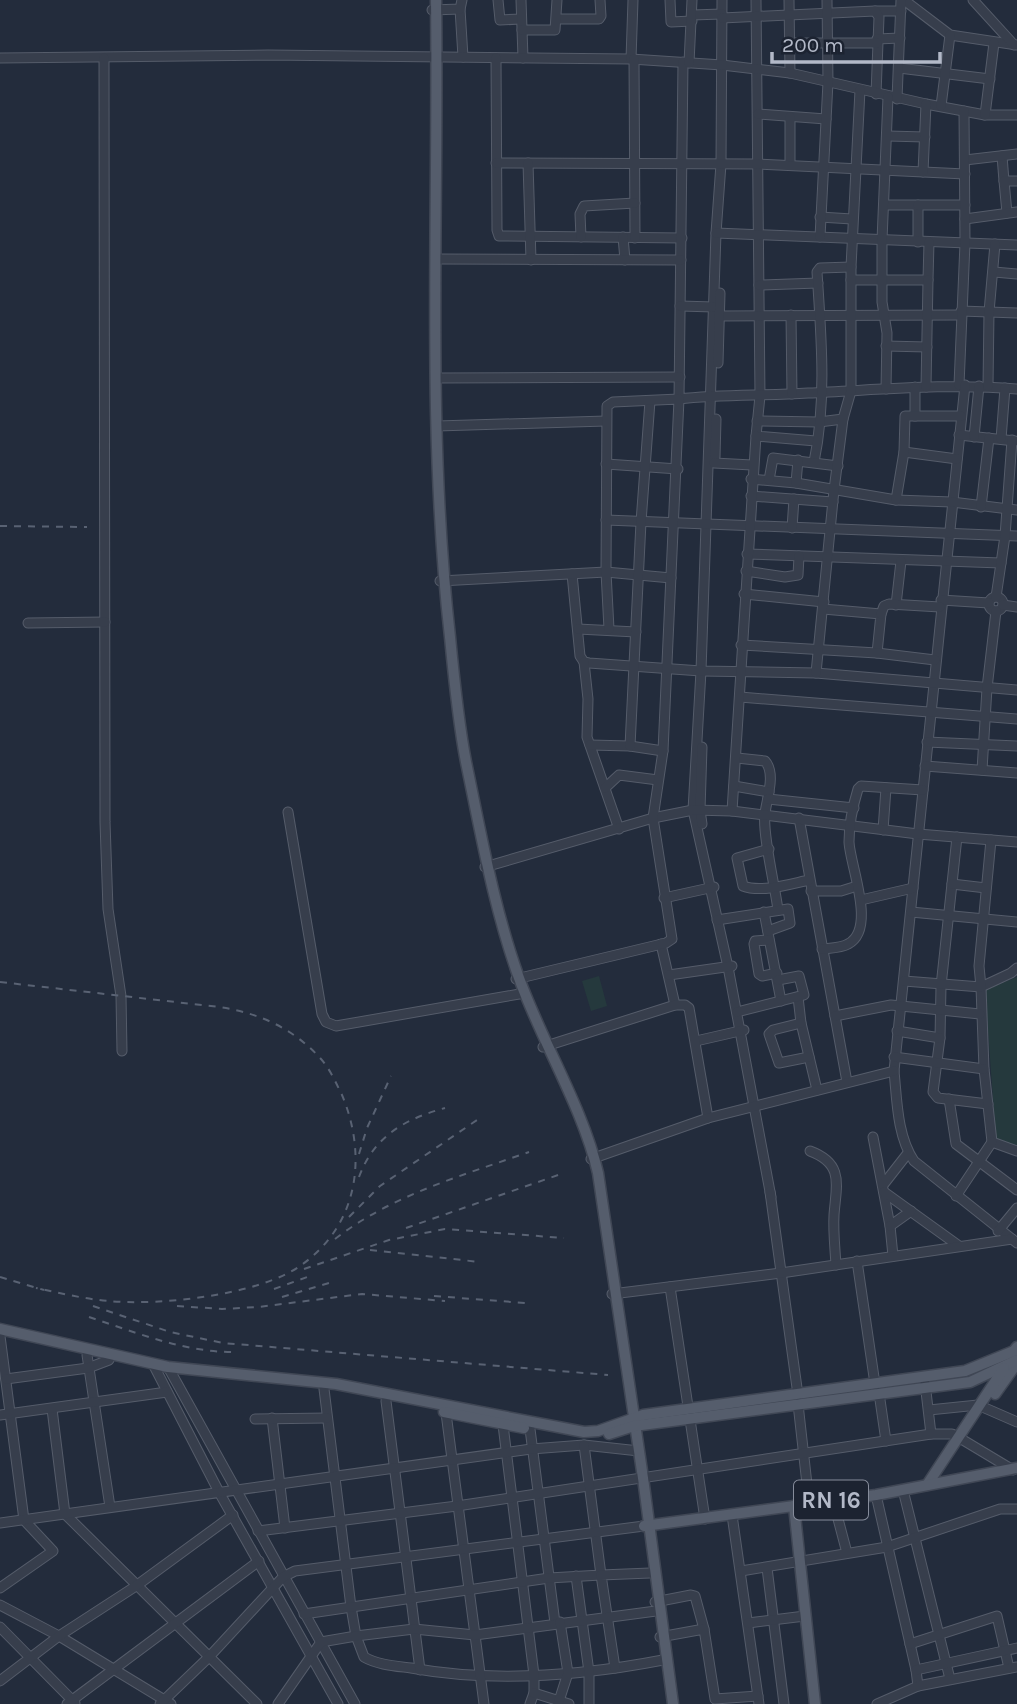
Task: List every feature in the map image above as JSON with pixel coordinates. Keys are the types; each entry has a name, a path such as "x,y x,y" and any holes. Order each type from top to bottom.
{"main road":[{"path":"434,5 437,426 441,580"},
{"path":"435,57 433,426 441,580 456,726 487,866 517,979 593,1158 671,1704"},
{"path":"0,1333 169,1370 324,1390 503,1425 587,1438 606,1435 631,1422"},
{"path":"0,1333 109,1360 154,1367"},
{"path":"925,1383 1016,1355"},
{"path":"982,1404 1004,1367 1016,1355"},
{"path":"927,1485 1016,1355"},
{"path":"169,1370 330,1383 580,1432 598,1431 631,1422 877,1389 925,1383 970,1382 1004,1367"},
{"path":"970,1382 979,1389 982,1404"},
{"name":"RN 16","path":"647,1526 876,1495 1015,1469"},
{"path":"794,1506 815,1704"},
{"path":"647,1526 650,1573 657,1604"},
{"path":"662,1637 671,1704"}],"street":[{"path":"498,0 500,20 521,19"},
{"path":"521,0 523,58"},
{"path":"522,30 554,31 557,0"},
{"path":"557,19 599,19 600,0"},
{"path":"633,0 635,237"},
{"path":"670,0 671,22 722,16 901,11"},
{"path":"517,979 672,939 653,818 663,751 678,468 686,62 692,0"},
{"path":"709,524 714,463 714,307 721,164 722,0"},
{"path":"732,811 751,479 760,396 755,0"},
{"path":"789,0 790,74"},
{"path":"820,237 828,82 827,0"},
{"path":"886,389 887,330 883,316 882,240 888,136 899,68 902,0"},
{"path":"902,0 950,35 1016,45"},
{"path":"973,0 1016,45"},
{"path":"434,5 461,5 463,57"},
{"path":"875,11 879,17 876,94"},
{"path":"941,106 950,35"},
{"path":"789,43 900,38"},
{"path":"985,115 994,43"},
{"path":"0,58 268,55 686,62 790,74 893,98 985,115 1017,115"},
{"path":"104,58 106,884 121,996 122,1051"},
{"path":"496,58 496,163 498,234 501,237 682,238"},
{"path":"899,68 990,79"},
{"path":"816,673 834,490 843,419 851,391 852,219 860,90"},
{"path":"923,172 926,104"},
{"path":"964,111 965,243 961,313 961,416 894,1071 900,1119 908,1153 919,1168 1014,1241"},
{"path":"758,114 826,119"},
{"path":"790,117 790,165"},
{"path":"888,136 925,137"},
{"path":"965,160 1017,154"},
{"path":"965,219 1012,213 1004,181 1002,156"},
{"path":"496,163 759,164 965,174"},
{"path":"528,163 531,260"},
{"path":"1004,181 1017,181"},
{"path":"581,237 580,214 584,206 635,203"},
{"path":"884,205 965,205"},
{"path":"918,205 928,280 926,387"},
{"path":"820,217 852,219"},
{"path":"718,234 1017,245"},
{"path":"718,234 720,316 714,395 696,810 757,1106 798,1400 809,1502"},
{"path":"623,237 625,260"},
{"path":"974,437 983,386 995,244"},
{"path":"437,259 681,260"},
{"path":"814,462 821,393 821,315 817,272 820,268 851,267"},
{"path":"994,272 1017,274"},
{"path":"851,280 928,280"},
{"path":"758,285 818,283"},
{"path":"680,306 714,307"},
{"path":"720,316 1017,313"},
{"path":"791,315 792,394"},
{"path":"887,346 927,346"},
{"path":"437,378 680,377"},
{"path":"609,629 606,572 606,421 607,406 613,402 962,385 1017,389"},
{"path":"915,387 915,416"},
{"path":"1001,439 1005,388"},
{"path":"630,746 650,401"},
{"path":"896,500 904,452 905,416 961,416"},
{"path":"757,421 820,422 843,419"},
{"path":"437,426 606,421"},
{"path":"959,435 1014,441 1005,536 992,600"},
{"path":"756,436 816,442"},
{"path":"981,507 989,438"},
{"path":"904,452 957,459"},
{"path":"714,463 772,458 838,466"},
{"path":"769,480 772,458"},
{"path":"798,460 805,499"},
{"path":"606,464 678,468"},
{"path":"751,479 801,484 896,500 952,502 1017,510"},
{"path":"751,496 833,502"},
{"path":"792,528 794,499"},
{"path":"606,520 1017,536"},
{"path":"747,554 1001,563"},
{"path":"746,571 785,578 798,575 799,556"},
{"path":"896,605 901,561"},
{"path":"441,580 606,572 671,578"},
{"path":"572,574 580,656 584,662 588,699 586,732 619,829"},
{"path":"744,594 880,614"},
{"path":"877,653 880,614 884,606 1000,598 987,688 982,770"},
{"path":"999,608 1017,607"},
{"path":"28,623 105,622"},
{"path":"578,629 636,632"},
{"path":"741,645 877,653 935,660"},
{"path":"584,662 635,668 816,673 1017,690"},
{"path":"740,697 1017,719"},
{"path":"927,741 1017,746"},
{"path":"590,745 630,746 663,751"},
{"path":"737,758 766,762 770,768 764,816 778,909"},
{"path":"925,766 1017,773"},
{"path":"606,788 619,775 658,780"},
{"path":"734,786 768,795 853,808"},
{"path":"822,949 852,943 862,917 849,844 853,808 860,786 923,790"},
{"path":"883,830 886,788"},
{"path":"487,866 653,818 696,810 732,811 918,834 1017,842"},
{"path":"288,812 326,1022 336,1026 523,993"},
{"path":"799,818 847,1082"},
{"path":"957,838 939,1009 938,1062 933,1092 935,1097 988,1104"},
{"path":"956,1196 992,1142 984,1069 979,966 991,840"},
{"path":"769,849 745,855 736,861 743,886 775,886 810,880"},
{"path":"952,884 986,888"},
{"path":"811,891 841,891 858,886"},
{"path":"664,898 713,887"},
{"path":"861,900 913,888"},
{"path":"720,920 778,909 788,910 791,922 755,941 759,974 777,977 800,976 805,992 803,996 738,1012"},
{"path":"764,912 781,1001"},
{"path":"911,912 1017,922"},
{"path":"661,944 675,1004"},
{"path":"669,975 730,966"},
{"path":"904,981 941,986 981,987 1017,968"},
{"path":"798,997 801,1023 817,1090"},
{"path":"545,1046 675,1004 683,1004 689,1008 708,1118"},
{"path":"835,1016 888,1005 980,1014"},
{"path":"801,1023 773,1030 769,1034 779,1063 809,1057"},
{"path":"696,1041 742,1030"},
{"path":"897,1031 940,1038"},
{"path":"894,1057 984,1069"},
{"path":"593,1158 708,1118 894,1071"},
{"path":"949,1099 955,1142 1017,1190"},
{"path":"873,1137 884,1189 893,1256"},
{"path":"992,1142 1017,1151"},
{"path":"810,1151 830,1164 837,1175 834,1217 836,1265"},
{"path":"884,1189 908,1153"},
{"path":"884,1189 958,1246"},
{"path":"990,1242 1017,1208"},
{"path":"890,1226 911,1212"},
{"path":"613,1294 781,1273 958,1246 1014,1241"},
{"path":"857,1261 886,1441"},
{"path":"670,1287 705,1519"},
{"path":"0,1333 6,1378 5,1414 24,1520 53,1551 0,1588"},
{"path":"88,1355 110,1507"},
{"path":"6,1378 88,1368 109,1360"},
{"path":"154,1367 219,1492 338,1704"},
{"path":"169,1370 355,1704"},
{"path":"925,1383 931,1434"},
{"path":"324,1390 351,1607 356,1636 362,1654 367,1659 420,1670 481,1678 589,1672 663,1660"},
{"path":"5,1414 167,1392"},
{"path":"386,1401 420,1670"},
{"path":"929,1410 982,1404 1017,1422"},
{"path":"52,1409 65,1514 257,1704"},
{"path":"446,1413 484,1704"},
{"path":"272,1418 285,1528"},
{"path":"255,1419 327,1418"},
{"path":"503,1425 534,1675 534,1693 530,1704"},
{"path":"530,1429 543,1537 568,1673 562,1703 534,1693"},
{"path":"258,1531 457,1506 931,1434 952,1434 1015,1469"},
{"path":"0,1523 531,1449 584,1445 636,1450"},
{"path":"584,1445 614,1668"},
{"path":"903,1490 950,1679"},
{"path":"876,1495 918,1686"},
{"path":"833,1500 847,1553"},
{"path":"741,1571 887,1547 1000,1509 1017,1509"},
{"path":"0,1681 59,1636 136,1586 233,1515"},
{"path":"278,1704 321,1642 414,1629 475,1635 607,1616 691,1595 695,1596 704,1629 715,1699 758,1700 732,1515"},
{"path":"0,1605 59,1636 165,1703 283,1577 295,1571 543,1537 647,1526"},
{"path":"0,1627 32,1657 72,1703 259,1561"},
{"path":"767,1568 784,1704"},
{"path":"304,1614 550,1578 650,1573"},
{"path":"576,1576 589,1672 589,1704"},
{"path":"748,1623 805,1616"},
{"path":"877,1704 918,1686 1013,1667 997,1616 910,1644"},
{"path":"662,1637 704,1629"},
{"path":"916,1670 1017,1648"}],"green space":[{"path":"599,976 607,1006 591,1011 582,981"},
{"path":"1017,977 1017,1147 996,1140 985,990"}],"railway":[{"path":"0,526 87,527"},
{"path":"0,982 219,1007 261,1018 299,1039 321,1059 342,1095 355,1142 355,1166 346,1211 320,1250 282,1276 235,1291 154,1302 100,1300 36,1288"},
{"path":"359,1154 367,1128 391,1076"},
{"path":"359,1177 373,1150 393,1131 417,1118 445,1108"},
{"path":"349,1217 380,1186 477,1120"},
{"path":"335,1239 404,1198 529,1152"},
{"path":"406,1228 561,1174"},
{"path":"304,1269 389,1240 445,1229 564,1238"},
{"path":"370,1250 480,1262"},
{"path":"274,1289 313,1275"},
{"path":"0,1277 44,1290"},
{"path":"282,1297 329,1283"},
{"path":"177,1306 222,1309 258,1307 362,1294 445,1301"},
{"path":"434,1296 525,1303"},
{"path":"93,1306 170,1332 223,1343 608,1375"},
{"path":"89,1317 180,1346 237,1352"}]}
